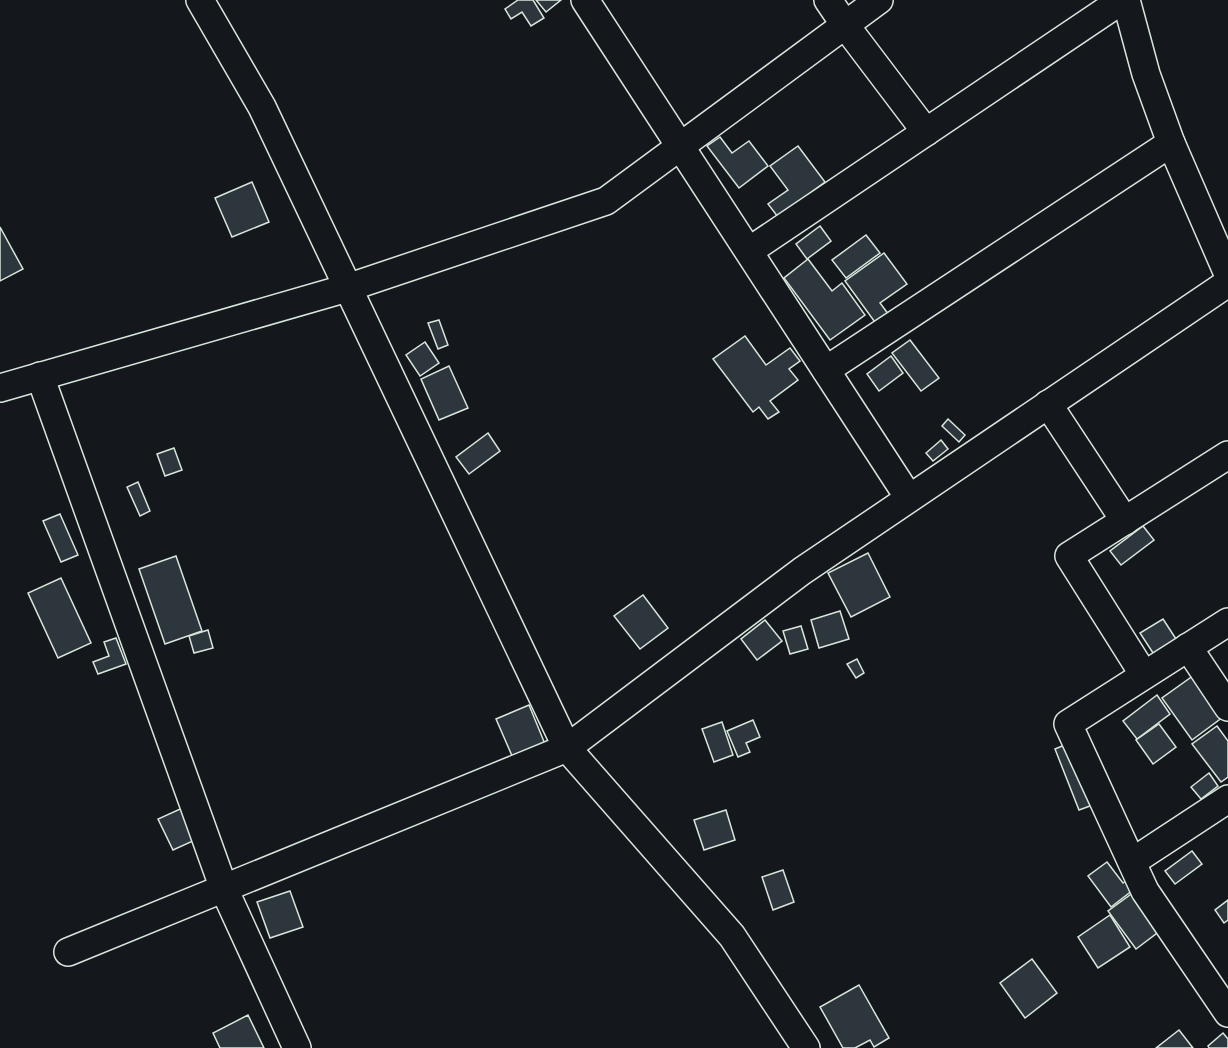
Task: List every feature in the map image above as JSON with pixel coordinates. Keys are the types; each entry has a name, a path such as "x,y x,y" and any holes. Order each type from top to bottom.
{"street":[{"path":"200,0 262,107 567,748 732,936 806,1048"},
{"path":"585,0 909,498"},
{"path":"828,0 926,132"},
{"path":"0,388 347,288 606,201 879,0"},
{"path":"749,251 1124,0 1146,74 1228,274"},
{"path":"826,370 1172,142"},
{"path":"68,952 567,748 802,571 1228,283"},
{"path":"40,376 224,889 297,1048"},
{"path":"1048,404 1125,521"},
{"path":"1144,675 1069,556 1228,455"},
{"path":"1228,622 1068,723 1145,891 1228,1013"},
{"path":"1188,647 1228,707"},
{"path":"1132,862 1228,799"}],"building":[{"path":"518,0 533,0 544,18 531,26 522,12 511,19 505,9"},
{"path":"536,0 561,0 546,12"},
{"path":"720,137 732,153 749,141 768,166 739,188 707,146"},
{"path":"798,146 825,182 778,217 768,204 788,190 770,166"},
{"path":"252,182 269,222 232,237 215,198"},
{"path":"820,226 831,241 807,259 796,244"},
{"path":"0,227 23,269 0,281"},
{"path":"866,235 880,253 846,278 832,260"},
{"path":"884,253 907,284 880,303 889,315 877,325 845,281"},
{"path":"808,259 832,291 842,283 865,315 830,340 784,278"},
{"path":"439,320 448,345 438,349 428,323"},
{"path":"745,336 766,365 790,348 800,361 789,369 798,380 770,401 779,412 768,419 759,407 753,412 713,359"},
{"path":"910,340 939,378 921,391 892,353"},
{"path":"425,342 439,363 420,376 406,355"},
{"path":"891,356 903,373 879,391 867,374"},
{"path":"449,366 468,408 439,420 421,379"},
{"path":"948,419 965,435 959,442 942,426"},
{"path":"488,433 500,451 469,474 456,457"},
{"path":"941,440 948,449 933,461 926,453"},
{"path":"174,448 182,470 165,476 157,454"},
{"path":"138,482 150,511 140,516 127,487"},
{"path":"60,514 78,555 61,562 43,521"},
{"path":"1143,526 1154,540 1121,565 1110,551"},
{"path":"868,553 890,597 851,617 828,573"},
{"path":"176,556 202,631 165,644 139,569"},
{"path":"61,578 91,643 58,658 28,593"},
{"path":"643,595 668,628 640,649 614,616"},
{"path":"840,611 849,639 819,648 811,620"},
{"path":"1163,619 1178,642 1155,656 1140,633"},
{"path":"765,620 782,641 757,660 741,639"},
{"path":"801,626 808,649 790,654 783,631"},
{"path":"208,630 213,648 194,653 189,636"},
{"path":"116,638 126,664 98,674 93,662 109,656 104,642"},
{"path":"857,659 864,673 856,678 847,664"},
{"path":"1197,673 1227,714 1192,740 1162,698"},
{"path":"1157,695 1170,714 1137,739 1123,721"},
{"path":"529,705 545,744 513,758 496,719"},
{"path":"753,720 760,737 746,743 750,752 738,757 727,731"},
{"path":"722,722 733,755 714,762 702,729"},
{"path":"1159,724 1176,747 1153,764 1136,740"},
{"path":"1217,726 1228,741 1228,777 1221,782 1192,744"},
{"path":"1077,740 1101,802 1079,810 1055,749"},
{"path":"1209,773 1218,786 1201,799 1191,787"},
{"path":"189,805 204,836 173,850 158,819"},
{"path":"726,810 735,840 704,850 694,820"},
{"path":"1192,851 1202,864 1175,884 1165,871"},
{"path":"1107,862 1123,883 1135,874 1142,883 1111,907 1088,876"},
{"path":"783,870 794,902 773,910 762,877"},
{"path":"1141,887 1169,924 1136,949 1108,911"},
{"path":"290,891 303,927 270,938 257,902"},
{"path":"1228,900 1228,920 1224,923 1215,910"},
{"path":"1110,915 1130,947 1098,968 1078,937"},
{"path":"1032,959 1057,993 1025,1018 1000,983"},
{"path":"859,985 889,1038 874,1047 870,1040 855,1048 843,1048 820,1007"},
{"path":"248,1015 264,1048 220,1048 213,1033"},
{"path":"1179,1030 1193,1048 1156,1048"},
{"path":"1223,1033 1228,1039 1228,1048 1209,1048 1208,1046"}]}
